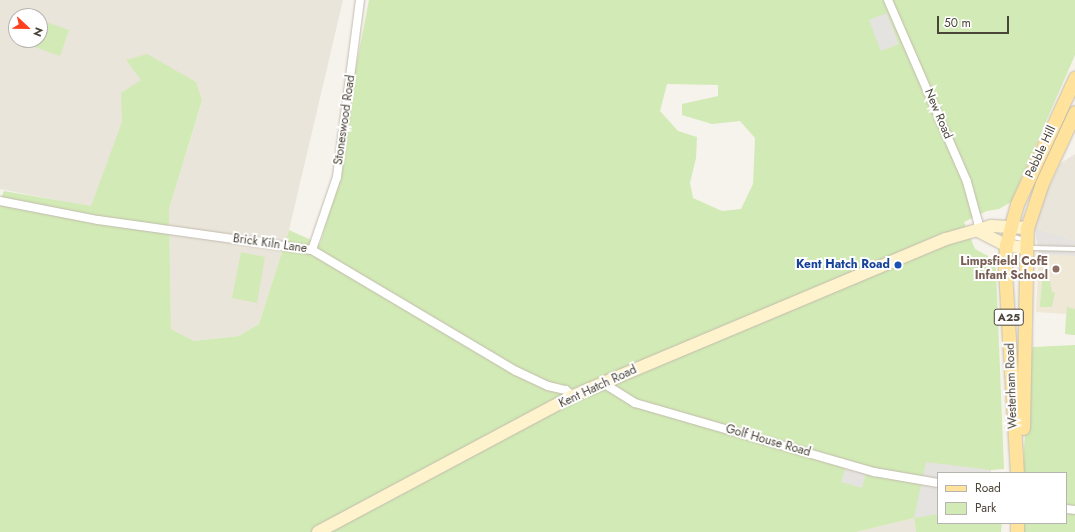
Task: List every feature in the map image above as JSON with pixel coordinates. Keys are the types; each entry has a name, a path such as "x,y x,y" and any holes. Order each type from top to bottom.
{"main road":[{"name":"Pebble Hill","path":"1008,236 1017,204 1075,78"},
{"name":"Pebble Hill","path":"1026,238 1042,183 1075,112"},
{"name":"Kent Hatch Road","path":"318,532 573,396 603,383 946,239 991,226 1008,236"},
{"name":"Kent Hatch Road","path":"978,231 1026,238"},
{"path":"1008,236 1026,238"},
{"name":"Westerham Road","path":"1008,236 1005,271 1018,472"},
{"name":"Westerham Road","path":"1018,472 1022,454 1026,238"}],"street":[{"name":"Stoneswood Road","path":"312,250 318,238 337,178 360,0"},
{"name":"New Road","path":"888,0 967,182 978,222 978,231"},
{"name":"Brick Kiln Lane","path":"1,202 98,220 312,250 516,371 548,386 566,390 573,396"},
{"name":"Golf House Road","path":"603,383 635,403 874,472 937,484"}],"lane":[{"path":"1026,238 1033,248 1075,249"}],"shaded area":[{"path":"0,0 343,0 289,230 259,324 239,336 194,341 171,329 169,209 202,102 91,207 0,189"},
{"path":"887,13 899,44 881,51 869,20"},
{"path":"1075,154 1075,241 1035,228 1043,199 1061,163"},
{"name":"Limpsfield CofE Infant School","path":"1035,228 1075,241 1075,335 1065,334 1066,314 1036,312 1039,254"},
{"path":"1035,228 1075,241 1075,256 1039,254"},
{"path":"926,462 991,470 991,472 937,472 937,514 914,518"},
{"path":"847,464 867,469 862,488 841,482"},
{"path":"914,518 916,532 856,532"}],"green space":[{"path":"369,0 1075,0 1075,55 1011,202 999,209 987,211 964,222 975,249 988,256 996,269 1004,469 991,470 991,472 937,472 937,524 1002,524 1001,532 916,532 914,518 856,532 0,532 0,200 4,191 91,206 122,122 121,93 141,80 126,60 147,54 196,82 202,101 169,209 171,329 194,341 239,336 259,324 289,230 320,244 342,169 354,77","holes":["667,84 718,85 718,96 682,104 682,115 712,124 740,121 755,138 753,184 741,209 722,211 693,198 690,183 696,158 697,137 678,131 660,111"]},
{"path":"48,23 69,30 60,56 37,48 48,48"},
{"path":"241,252 265,257 257,303 232,298"},
{"path":"1042,280 1050,281 1052,292 1055,293 1052,307 1040,307"},
{"path":"1067,307 1075,309 1075,335 1065,334"},
{"path":"1075,345 1075,532 1023,532 1023,524 1067,524 1067,472 1023,472 1028,368 1033,347"}],"place":[{"name":"Kent Hatch Road","path":"898,265"},
{"name":"Limpsfield CofE Infant School","path":"1056,269"}]}
